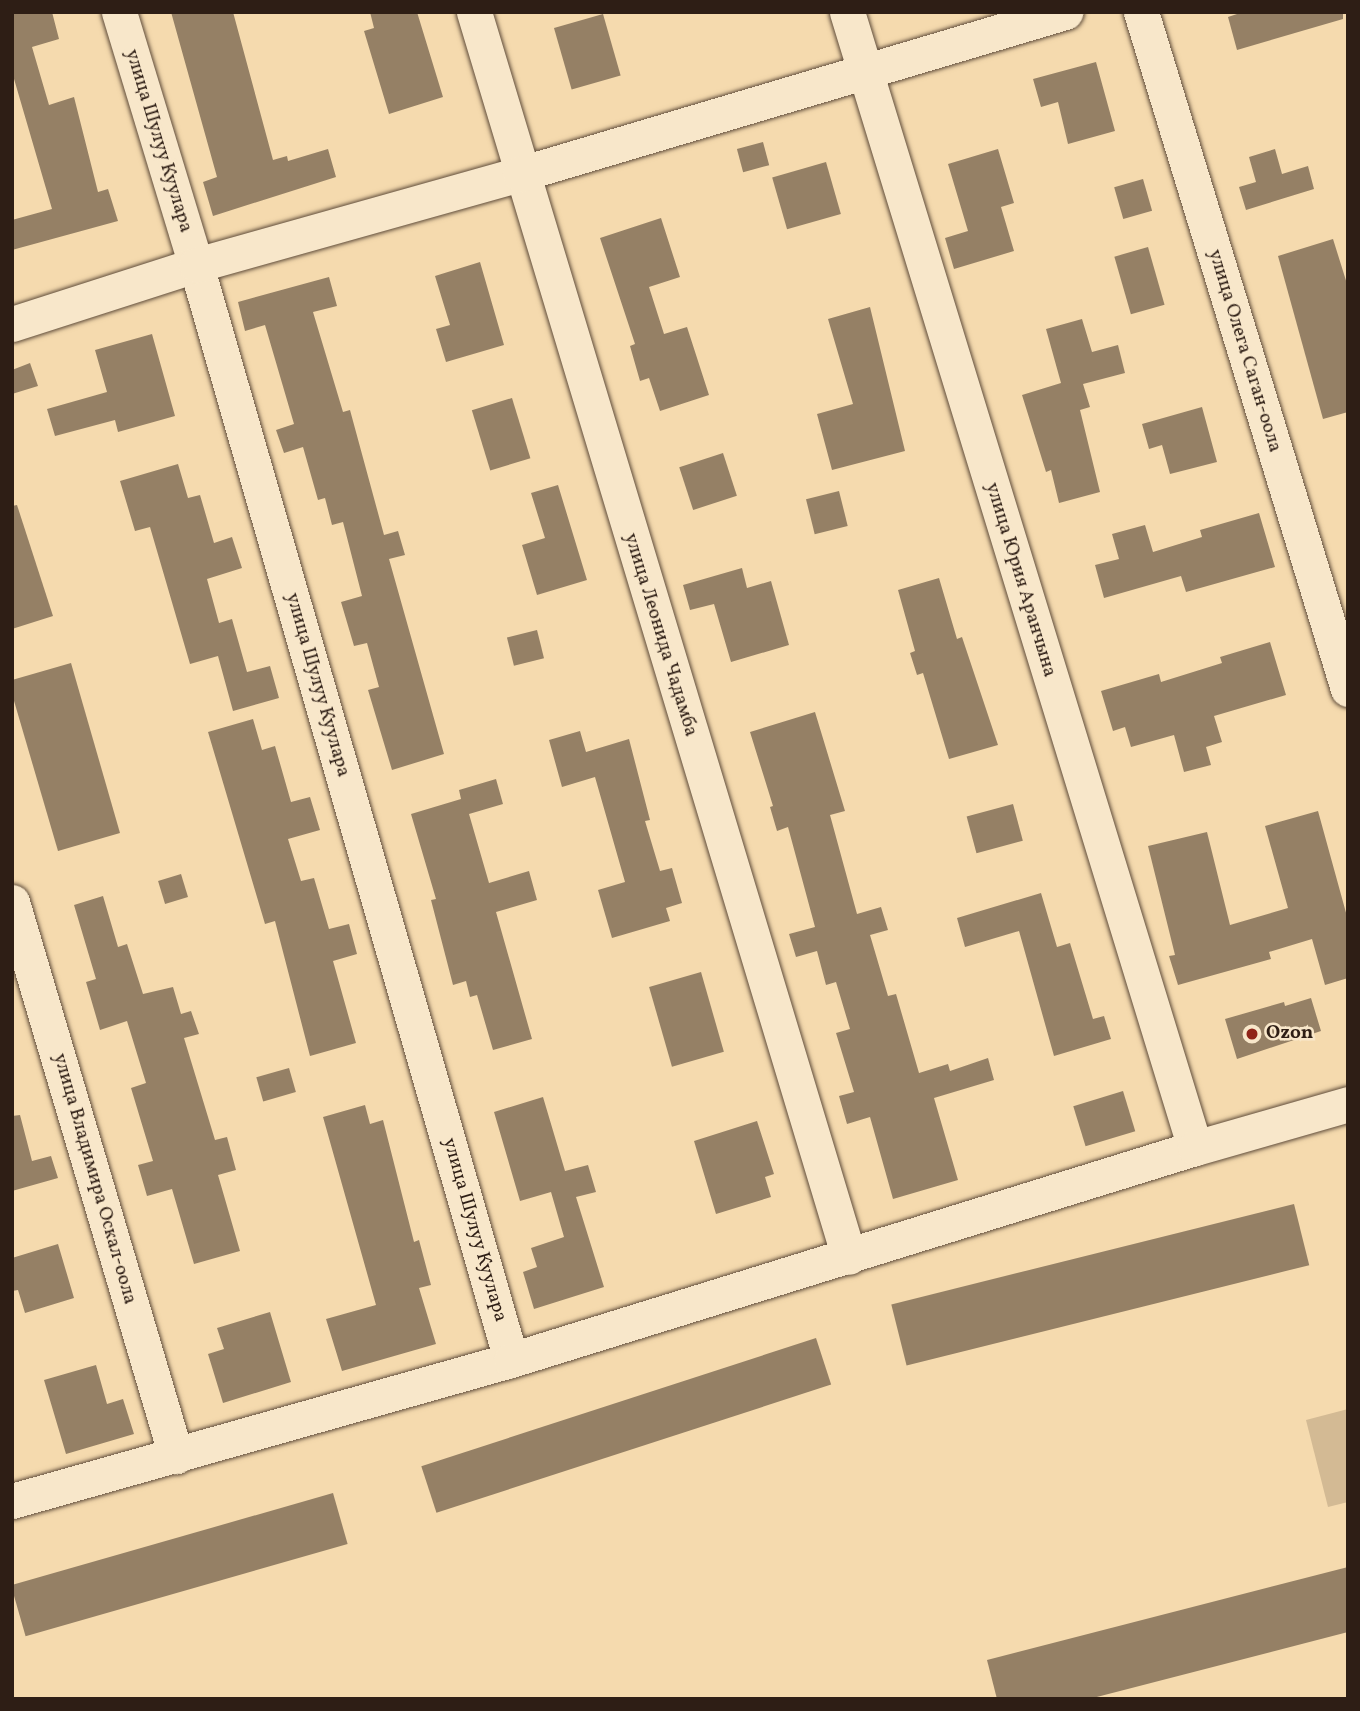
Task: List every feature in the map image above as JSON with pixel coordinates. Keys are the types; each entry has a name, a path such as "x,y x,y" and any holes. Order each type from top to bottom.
{"street":[{"name":"улица Шулуу Куулара","path":"119,12 196,265 511,1360"},
{"name":"улица Леонида Чадамба","path":"474,12 520,174 849,1257"},
{"name":"улица Юрия Аранчына","path":"847,12 1195,1148"},
{"path":"12,324 196,265 520,174 1065,12"},
{"name":"улица Олега Саган-оола","path":"1141,12 1348,689"},
{"name":"улица Владимира Оскал-оола","path":"12,902 176,1456"},
{"path":"12,1501 511,1360 1195,1148 1348,1104"}],"shaded area":[{"path":"1348,1409 1348,1502 1328,1507 1306,1420"}],"building":[{"path":"12,12 52,12 59,39 32,47 49,105 74,97 98,192 108,189 118,221 12,250 12,220 52,209 12,72"},
{"path":"171,12 233,12 273,160 287,156 288,161 328,149 336,177 213,216 203,182 217,177"},
{"path":"370,12 417,12 443,97 389,114 364,31 374,28"},
{"path":"1243,12 1343,12 1343,19 1237,50 1228,17"},
{"path":"603,14 621,76 572,90 554,28"},
{"path":"1096,62 1115,131 1068,144 1058,102 1041,107 1033,79"},
{"path":"763,142 769,165 743,172 737,149"},
{"path":"998,149 1014,203 1001,207 1014,251 954,269 945,238 968,231 948,164"},
{"path":"1275,149 1282,174 1308,166 1314,189 1246,210 1239,187 1256,182 1249,157"},
{"path":"826,162 841,214 787,229 772,177"},
{"path":"1143,179 1152,211 1123,219 1114,187"},
{"path":"661,218 680,277 649,287 664,334 687,327 709,395 660,411 649,378 640,381 630,346 635,344 600,238"},
{"path":"1333,239 1348,287 1348,412 1323,419 1278,256"},
{"path":"1148,247 1165,305 1131,314 1114,257"},
{"path":"480,262 504,345 446,362 436,329 450,325 435,276"},
{"path":"329,277 337,306 313,312 343,412 350,410 384,535 398,531 405,555 389,559 444,754 392,770 368,690 379,687 367,643 354,646 341,602 362,596 343,522 332,525 325,498 318,500 303,447 284,453 276,430 294,424 265,325 245,331 238,302"},
{"path":"870,307 905,451 832,470 817,414 853,404 828,319"},
{"path":"1082,319 1092,352 1118,345 1125,373 1083,384 1090,407 1080,410 1100,492 1059,503 1051,470 1046,472 1022,395 1061,383 1046,329"},
{"path":"152,334 175,416 118,432 115,420 55,436 47,409 107,392 95,350"},
{"path":"30,363 38,386 12,394 12,370"},
{"path":"512,398 530,458 490,471 472,410"},
{"path":"1202,407 1217,462 1170,474 1162,445 1149,449 1142,424"},
{"path":"723,453 737,496 693,510 679,467"},
{"path":"178,464 188,498 200,495 214,543 232,537 242,568 207,579 219,623 232,619 247,672 270,666 279,698 233,711 218,656 190,664 150,527 135,531 120,481"},
{"path":"558,485 587,580 537,595 522,545 545,538 531,493"},
{"path":"839,491 848,526 815,534 806,499"},
{"path":"17,505 53,616 12,629 12,506"},
{"path":"1259,513 1275,567 1186,592 1181,576 1104,598 1095,565 1119,559 1112,534 1145,525 1153,552 1202,537 1200,530"},
{"path":"742,568 747,588 771,581 789,645 731,662 714,604 690,610 683,585"},
{"path":"939,578 957,639 962,637 998,745 949,759 923,673 917,675 910,653 915,651 898,590"},
{"path":"537,630 544,658 514,666 507,637"},
{"path":"1270,642 1286,695 1214,716 1222,742 1206,747 1211,765 1184,772 1174,735 1131,747 1125,727 1113,731 1101,691 1159,674 1161,682 1222,663 1220,657"},
{"path":"71,663 120,833 58,851 12,694 12,680"},
{"path":"815,712 845,811 830,815 857,914 881,907 888,930 870,935 888,996 896,994 919,1073 948,1064 950,1071 988,1058 994,1080 934,1098 958,1180 893,1199 870,1117 847,1124 839,1096 854,1092 836,1033 850,1029 836,982 826,985 817,951 796,957 789,934 815,927 788,827 777,831 770,807 773,806 750,732"},
{"path":"253,719 262,750 275,746 291,802 310,797 320,830 288,839 301,881 314,878 329,929 349,924 357,954 333,961 356,1043 310,1056 275,921 265,924 208,732"},
{"path":"580,731 586,752 629,739 650,820 645,821 660,871 672,868 682,903 666,908 670,921 612,938 598,890 625,882 595,777 562,787 549,740"},
{"path":"496,779 503,804 469,814 489,883 529,871 537,900 496,912 532,1039 493,1050 477,995 470,997 466,981 453,985 431,900 436,899 411,814 461,799 459,790"},
{"path":"1013,804 1023,841 976,853 967,816"},
{"path":"1318,811 1348,920 1348,978 1325,985 1312,939 1269,952 1271,959 1178,985 1169,956 1175,955 1148,846 1207,832 1230,925 1288,908 1265,826"},
{"path":"181,874 188,897 165,904 158,881"},
{"path":"1041,893 1057,947 1070,943 1093,1019 1104,1016 1111,1039 1054,1056 1019,931 965,947 957,918"},
{"path":"103,896 118,947 127,944 143,994 173,987 181,1014 191,1011 199,1034 184,1038 215,1140 227,1137 236,1170 218,1175 240,1251 194,1264 172,1189 147,1196 138,1165 153,1161 131,1088 146,1083 127,1021 100,1030 86,982 96,979 74,905"},
{"path":"701,972 724,1052 672,1067 649,987"},
{"path":"1311,998 1321,1031 1237,1059 1225,1019 1284,1002 1285,1006"},
{"path":"289,1068 296,1092 263,1101 256,1077"},
{"path":"1123,1091 1135,1131 1086,1146 1073,1106"},
{"path":"543,1097 565,1171 588,1165 596,1192 576,1197 604,1287 534,1309 523,1272 537,1267 531,1248 564,1237 551,1192 520,1201 494,1112"},
{"path":"365,1105 370,1124 383,1120 414,1242 419,1240 431,1285 419,1288 436,1344 342,1371 326,1319 376,1305 323,1117"},
{"path":"20,1115 32,1161 51,1156 58,1178 12,1191 12,1116"},
{"path":"757,1121 774,1174 765,1177 771,1197 716,1214 694,1141"},
{"path":"1294,1204 1309,1265 907,1366 891,1304"},
{"path":"58,1244 74,1298 25,1313 18,1290 12,1291 12,1258"},
{"path":"270,1312 291,1382 223,1403 208,1354 224,1349 217,1328"},
{"path":"816,1338 831,1385 436,1513 421,1466"},
{"path":"96,1365 107,1404 123,1399 134,1434 66,1454 44,1380"},
{"path":"333,1493 348,1544 26,1636 12,1585"},
{"path":"1348,1567 1348,1632 1089,1699 997,1699 987,1660"}],"place":[{"name":"Ozon","path":"1252,1034"}]}
